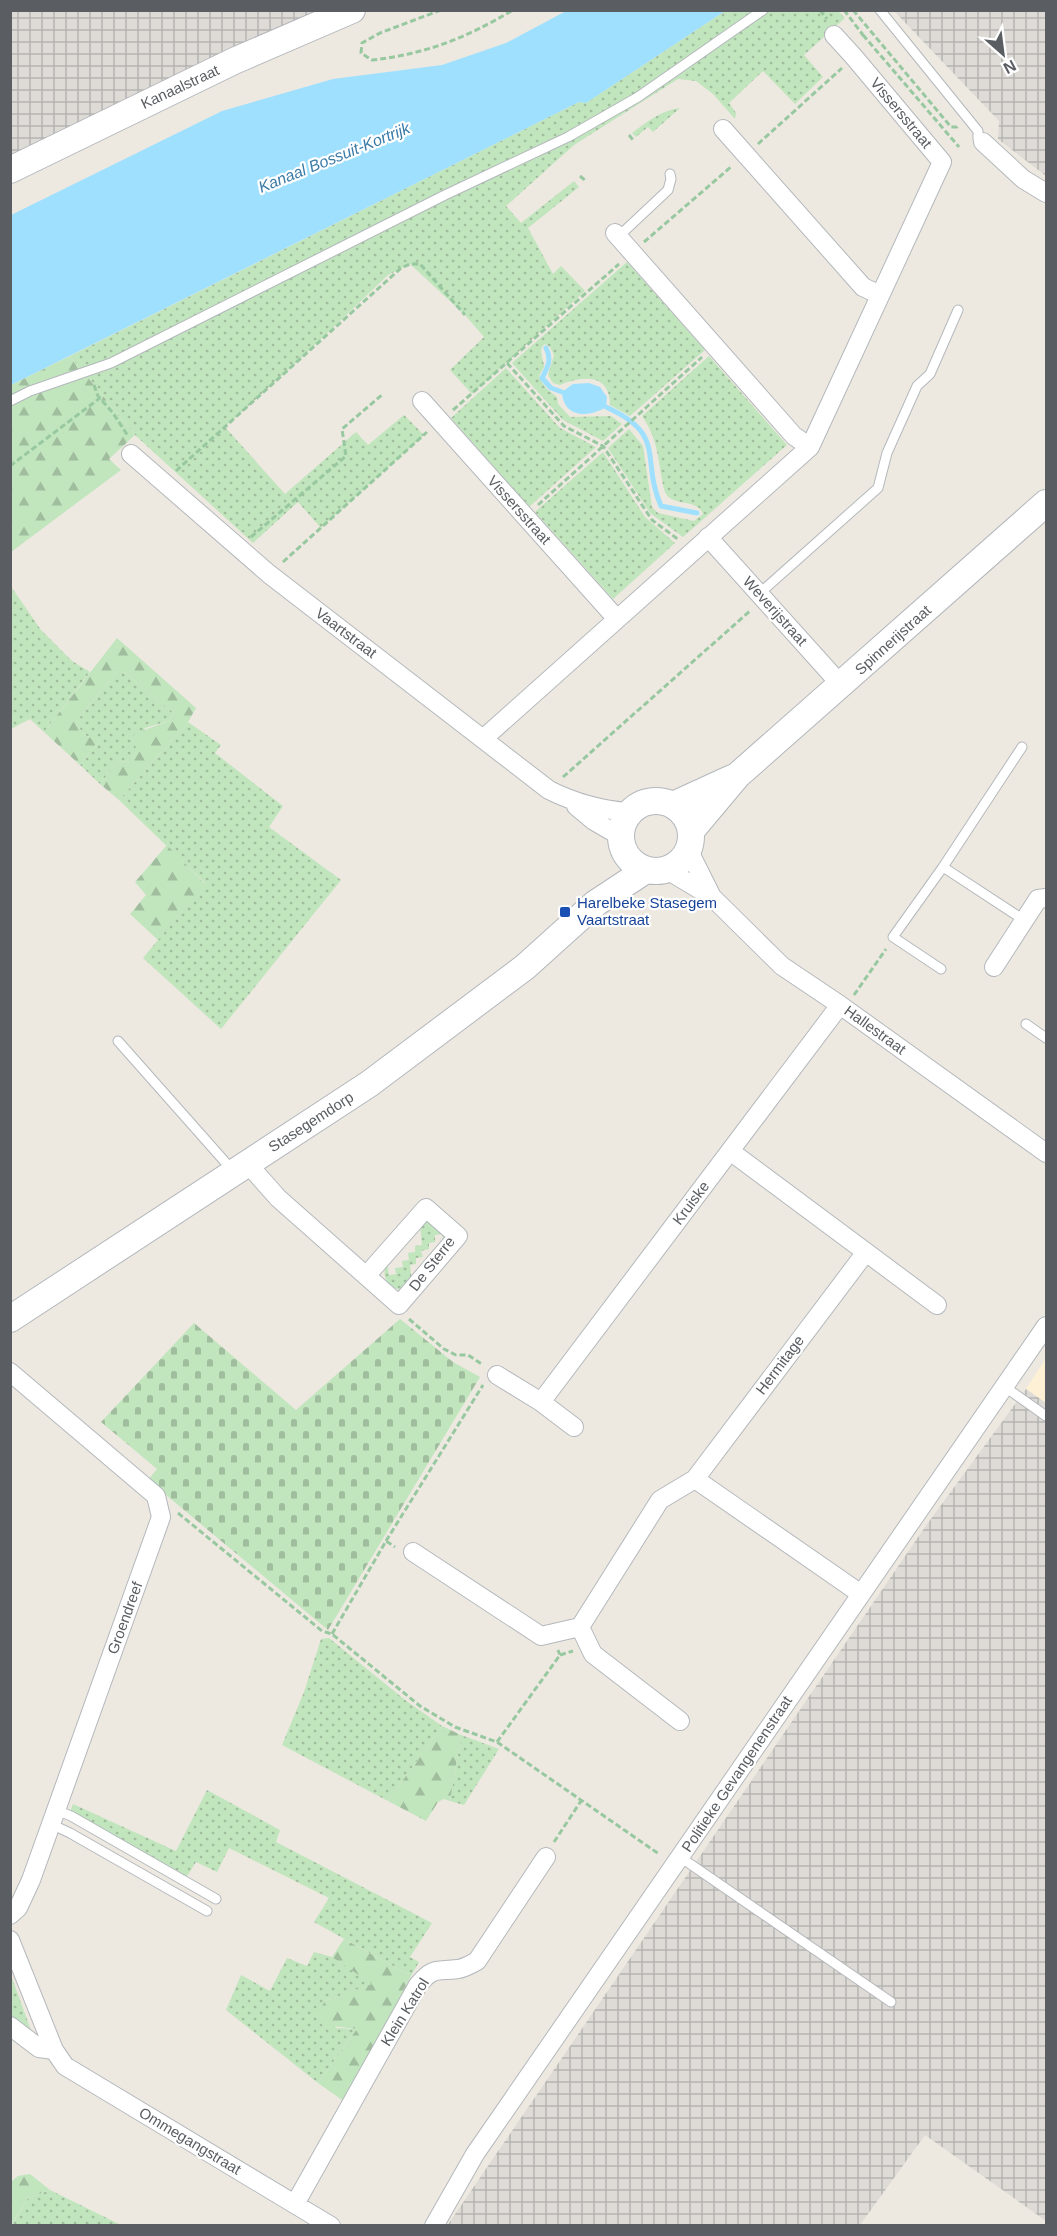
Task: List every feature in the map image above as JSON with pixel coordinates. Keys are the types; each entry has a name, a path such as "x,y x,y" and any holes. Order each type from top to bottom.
{"street":[{"name":"Kanaalstraat","path":"10,170 223,66 352,10"},
{"name":"Vissersstraat","path":"484,738 810,447 942,162 834,35"},
{"path":"723,129 863,287 880,295"},
{"path":"981,141 1023,179 1047,193"},
{"path":"616,235 794,436 810,447"},
{"name":"Vissersstraat","path":"422,401 617,619"},
{"name":"Vaartstraat","path":"130,454 269,574 549,790 570,801 602,810 623,831"},
{"name":"Spinnerijstraat","path":"690,840 738,775 842,686 1047,503"},
{"name":"Weverijstraat","path":"708,537 842,686"},
{"name":"Spinnerijstraat","path":"673,805 738,775"},
{"name":"Vaartstraat","path":"570,801 594,821 623,831"},
{"path":"649,801 661,801 673,805 688,821 690,840 676,865 656,870 635,865 627,857 623,831 638,805 649,801"},
{"name":"Stasegemdorp","path":"596,903 623,831"},
{"name":"Hallestraat","path":"690,840 712,897"},
{"name":"Hallestraat","path":"656,870 712,897 782,966 1047,1153"},
{"name":"Stasegemdorp","path":"10,1319 369,1084 525,967 596,903 656,870"},
{"path":"994,967 1038,898 1047,898"},
{"name":"Kruiske","path":"541,1402 840,1005"},
{"path":"730,1151 937,1305"},
{"name":"De Sterre","path":"241,1168 399,1305 458,1236 426,1208 366,1276"},
{"name":"Hermitage","path":"580,1627 660,1500 695,1479 866,1252"},
{"name":"Politieke Gevangenenstraat","path":"435,2226 475,2154 673,1858 861,1594 1047,1326"},
{"path":"10,1372 156,1496 160,1505"},
{"path":"494,1373 541,1402 574,1427"},
{"path":"695,1479 861,1594"},
{"name":"Groendreef","path":"10,1916 18,1908 31,1880 161,1517 160,1505"},
{"path":"413,1552 542,1636 580,1627 593,1654 680,1720"},
{"name":"Klein Katrol","path":"295,2204 418,1985 427,1974 436,1969 460,1969 477,1961 546,1857"},
{"name":"Ommegangstraat","path":"10,1940 54,2050 65,2066 331,2226"},
{"name":"Ommegangstraat","path":"10,2026 39,2048 54,2050"}],"lane":[{"path":"10,401 30,391 111,363 445,195 568,137 638,97 762,10"},
{"path":"880,10 978,131 981,141"},
{"path":"616,235 668,190 670,174"},
{"path":"762,596 878,488 887,453 917,386 930,374 958,310"},
{"path":"941,969 893,937 943,867 1022,747"},
{"path":"943,867 1024,920"},
{"path":"1026,1024 1047,1038"},
{"path":"118,1041 241,1168"},
{"path":"1005,1387 1047,1416"},
{"path":"53,1817 216,1899"},
{"path":"53,1817 70,1833 207,1911"},
{"path":"673,1858 891,2002"}],"path":[{"path":"441,10 371,38 362,43 361,53 372,60 448,44 485,27 513,10"},
{"path":"844,10 848,15"},
{"path":"863,35 958,147 981,141"},
{"path":"269,574 854,57"},
{"path":"629,135 633,140"},
{"path":"580,176 586,181"},
{"path":"163,483 401,268 410,264 420,264 465,315"},
{"path":"525,516 715,346"},
{"path":"507,363 564,426 603,446 652,520 691,552"},
{"path":"94,386 132,442 130,454"},
{"path":"238,548 346,456 342,429 383,394"},
{"path":"10,466 100,398"},
{"path":"549,790 762,596"},
{"path":"840,1005 854,995 893,937"},
{"path":"332,1634 386,1541 494,1373 468,1355 456,1355 444,1349 403,1314 399,1305"},
{"path":"160,1505 180,1513 322,1631 332,1634 420,1706 455,1726 497,1742 581,1801 673,1858"},
{"path":"386,1541 404,1553 413,1552"},
{"path":"497,1742 560,1655 553,1634"},
{"path":"546,1857 581,1801"}],"shaded area":[{"path":"11,11 324,11 228,51 11,155"},
{"path":"894,11 1046,11 1046,176 998,139 999,121"},
{"path":"1046,1358 1046,1403 1026,1389"},
{"path":"1026,1389 1046,1403 1046,2221 925,2135 860,2225 447,2226 925,1527"}],"green space":[{"path":"725,11 838,11 845,18 804,55 823,77 795,104 763,71 729,103 736,113 735,119 713,94 696,81 678,79 574,145 506,206 521,223 574,181 579,187 528,228 553,274 561,266 585,291 472,394 450,370 484,337 465,315 410,264 388,275 225,427 285,494 356,432 368,445 404,415 424,435 321,528 298,502 253,543 135,435 70,356 579,102 586,103"},
{"path":"680,108 653,132 648,127 636,137 632,133 660,114"},
{"path":"627,262 705,350 630,416 610,405 609,394 605,387 593,379 577,380 560,385 553,383 548,375 554,355 550,347 545,344 541,349 544,367 539,376 542,383 557,397 558,404 570,417 611,416 622,424 603,441 563,420 512,363"},
{"path":"70,356 135,435 109,459 121,470 11,552 11,385"},
{"path":"709,356 787,445 683,537 650,513 608,448 629,429 643,446 652,507 658,513 694,521 703,514 695,506 668,497 655,444 642,416"},
{"path":"506,368 560,428 596,447 529,507 451,418"},
{"path":"603,452 645,517 675,543 613,599 535,512"},
{"path":"10,585 41,630 72,661 90,672 44,732 30,719 11,729"},
{"path":"117,638 196,708 188,722 119,800 100,784 118,761 132,762 136,751 134,734 168,721 174,713 119,668 76,722 83,734 99,742 80,765 44,732"},
{"path":"119,668 174,713 168,721 145,728 132,762 118,761 100,784 80,765 99,742 83,734 76,722"},
{"path":"188,722 221,745 215,753 283,806 269,827 341,880 221,1029 143,958 205,883 119,800"},
{"path":"167,845 205,884 158,940 130,914 146,895 135,882"},
{"path":"429,1218 450,1231 444,1246 442,1234 435,1235 435,1242 429,1243 429,1249 421,1251 423,1257 416,1258 416,1264 410,1265 412,1283 403,1290 393,1287 387,1281 384,1273 387,1263 389,1275 396,1274 395,1268 403,1267 402,1261 409,1260 408,1253 415,1252 415,1246 422,1245 420,1226"},
{"path":"400,1319 453,1362 480,1377 328,1630 148,1480 157,1469 101,1422 194,1323 296,1410"},
{"path":"329,1638 405,1700 442,1726 388,1801 282,1745 304,1692 321,1639"},
{"path":"442,1726 461,1735 450,1801 444,1799 438,1802 426,1821 388,1801"},
{"path":"461,1735 499,1749 464,1805 450,1801"},
{"path":"207,1790 280,1830 276,1842 432,1923 410,1957 419,1962 411,1976 314,1922 329,1898 229,1848 217,1872 196,1862 186,1878 70,1812 73,1804 176,1851"},
{"path":"344,1939 411,1976 345,2102 318,2083 357,2029 322,2025 318,2013 325,2001 372,1984 332,1957"},
{"path":"314,1952 332,1957 373,1984 325,2001 336,2028 357,2029 318,2083 226,2010 241,1975 270,1991 287,1958 307,1966"},
{"path":"11,1975 33,2036 11,2017"},
{"path":"30,2174 50,2190 28,2198 11,2225 11,2182 18,2176"},
{"path":"50,2190 121,2225 11,2226 28,2198"}],"water":[{"name":"Kanaal Bossuit-Kortrijk","path":"568,10 725,11 586,103 579,102 11,385 11,215 222,111 333,79 442,65 506,43"},
{"path":"589,383 600,387 607,397 606,407 585,414 572,411 563,401 562,392 573,384"}],"waterway":[{"path":"546,348 549,356 542,378 551,388 562,392"},
{"path":"606,407 625,417 638,428 645,438 649,449 655,489 661,506 697,513"}],"place":[{"name":"Harelbeke Stasegem Vaartstraat","path":"565,912"}]}
